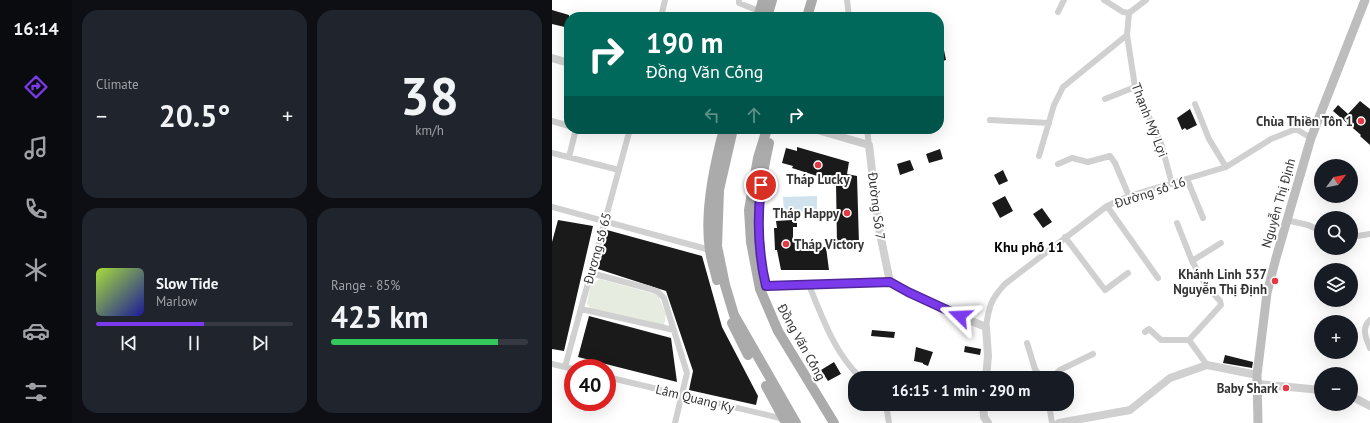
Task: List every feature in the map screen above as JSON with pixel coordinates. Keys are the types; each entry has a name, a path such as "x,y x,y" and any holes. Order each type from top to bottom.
{"main road":[{"path":"763,0 763,12"},
{"path":"765,12 772,0"},
{"path":"802,12 806,0"},
{"path":"808,12 812,0"},
{"name":"Nguyễn Thị Định","path":"1258,423 1257,379 1267,293 1286,220 1311,138 1365,0"},
{"path":"723,134 712,183 710,250 724,306 738,337 789,420"},
{"path":"732,134 718,190 717,246 725,285 734,315 789,420"},
{"name":"Đồng Văn Cống","path":"765,134 758,158 749,210 751,242 760,289 778,330 834,423"},
{"name":"Đồng Văn Cống","path":"771,134 763,169 758,216 760,252 766,286 774,308 789,339 839,423"}],"street":[{"path":"662,12 665,0"},
{"path":"738,0 739,3 757,12"},
{"path":"847,0 848,12"},
{"path":"1058,12 1064,0"},
{"path":"1104,0 1123,12 1129,13 1146,0"},
{"name":"Thạnh Mỹ Lợi","path":"1129,13 1127,35 1135,87 1161,143 1172,184"},
{"path":"1038,156 1063,87 1127,35"},
{"path":"552,58 564,62"},
{"path":"1105,99 1135,87"},
{"path":"1195,104 1209,139 1226,167"},
{"path":"990,120 1049,123"},
{"path":"552,122 564,125"},
{"name":"Đường số 16","path":"987,371 988,356 986,327 988,309 993,297 1004,284 1107,206 1130,196 1226,167 1271,139 1296,129 1311,138"},
{"path":"569,157 575,134"},
{"name":"Đương số 65","path":"567,359 629,134"},
{"path":"831,134 869,145"},
{"name":"Đường Số 7","path":"868,134 878,224 890,282"},
{"path":"552,153 619,170"},
{"path":"1058,164 1072,158 1088,162 1110,156 1115,163 1130,196"},
{"path":"1187,179 1203,218"},
{"path":"1107,206 1158,278"},
{"path":"552,207 605,220 710,250"},
{"path":"1286,220 1314,228"},
{"path":"1145,332 1149,329 1160,340 1189,340 1221,306 1220,301 1205,284 1192,261 1177,223"},
{"path":"1358,236 1370,234"},
{"path":"1065,237 1104,290 1128,273"},
{"path":"1192,261 1220,243"},
{"path":"590,273 658,292 664,298 688,373 675,423"},
{"path":"766,286 809,286 890,282 944,310 986,327"},
{"path":"809,286 838,348 854,371"},
{"path":"581,309 674,330"},
{"path":"1370,320 1366,326 1365,334 1370,348"},
{"path":"1189,340 1207,365"},
{"path":"1027,343 1036,371"},
{"path":"1059,371 1092,354"},
{"path":"552,364 564,367"},
{"path":"1059,423 1130,410 1170,378 1207,365 1257,379 1314,389"},
{"name":"Lâm Quang Ky","path":"616,379 789,420"},
{"path":"1358,400 1370,406"},
{"path":"887,411 889,423"},
{"path":"984,411 984,417 988,423"},
{"path":"1050,411 1052,423"}],"shaded area":[{"path":"600,279 658,295 666,314 664,326 591,309 587,304 590,286"}],"water":[{"path":"817,196 817,212 784,212 783,197"}],"building":[{"path":"552,10 564,14 564,27 552,24"},
{"path":"944,50 946,60 944,61"},
{"name":"Chùa Thiền Tôn 1","path":"1360,101 1370,109 1370,145 1360,136 1361,135 1333,111 1338,105 1348,114"},
{"path":"1190,109 1197,125 1187,130 1185,128 1182,130 1177,118"},
{"path":"797,147 849,162 847,174 857,176 859,244 837,245 836,182 792,168 793,166 782,163 786,148 797,151"},
{"path":"940,149 943,159 929,163 926,154"},
{"path":"910,160 914,170 900,175 897,164"},
{"path":"1003,170 1008,181 999,185 994,175"},
{"path":"1005,196 1013,211 1000,218 992,203"},
{"path":"1042,208 1052,222 1043,228 1033,214"},
{"path":"558,220 593,226 564,351 552,349 552,242"},
{"name":"Tháp Victory","path":"792,220 792,222 797,222 797,227 793,227 793,241 798,241 798,248 826,247 829,270 781,270 777,250 775,250 774,228 777,228 776,221"},
{"path":"607,230 702,256 722,327 758,396 756,405 689,390 693,371 666,291 598,269"},
{"path":"589,316 671,338 677,382 616,367 616,359 586,359 578,357"},
{"path":"872,330 895,332 894,338 871,336"},
{"path":"965,346 981,349 980,355 964,352"},
{"path":"916,347 933,352 928,366 914,361"},
{"path":"1225,355 1253,362 1252,368 1223,363"},
{"path":"834,362 841,374 828,381 821,370"}],"place":[{"name":"Chùa Thiền Tôn 1","path":"1361,121"},
{"name":"Tháp Lucky","path":"818,165"},
{"name":"Tháp Happy","path":"847,213"},
{"name":"Tháp Victory","path":"786,244"},
{"name":"Khánh Linh 537 Nguyễn Thị Định","path":"1275,281"},
{"name":"Baby Shark","path":"1286,388"}],"district":[{"name":"Khu phố 11","path":"1029,247"}],"route":[{"path":"761,185 758,228 762,269 766,286 809,286 890,282 944,310 960,316"}]}
